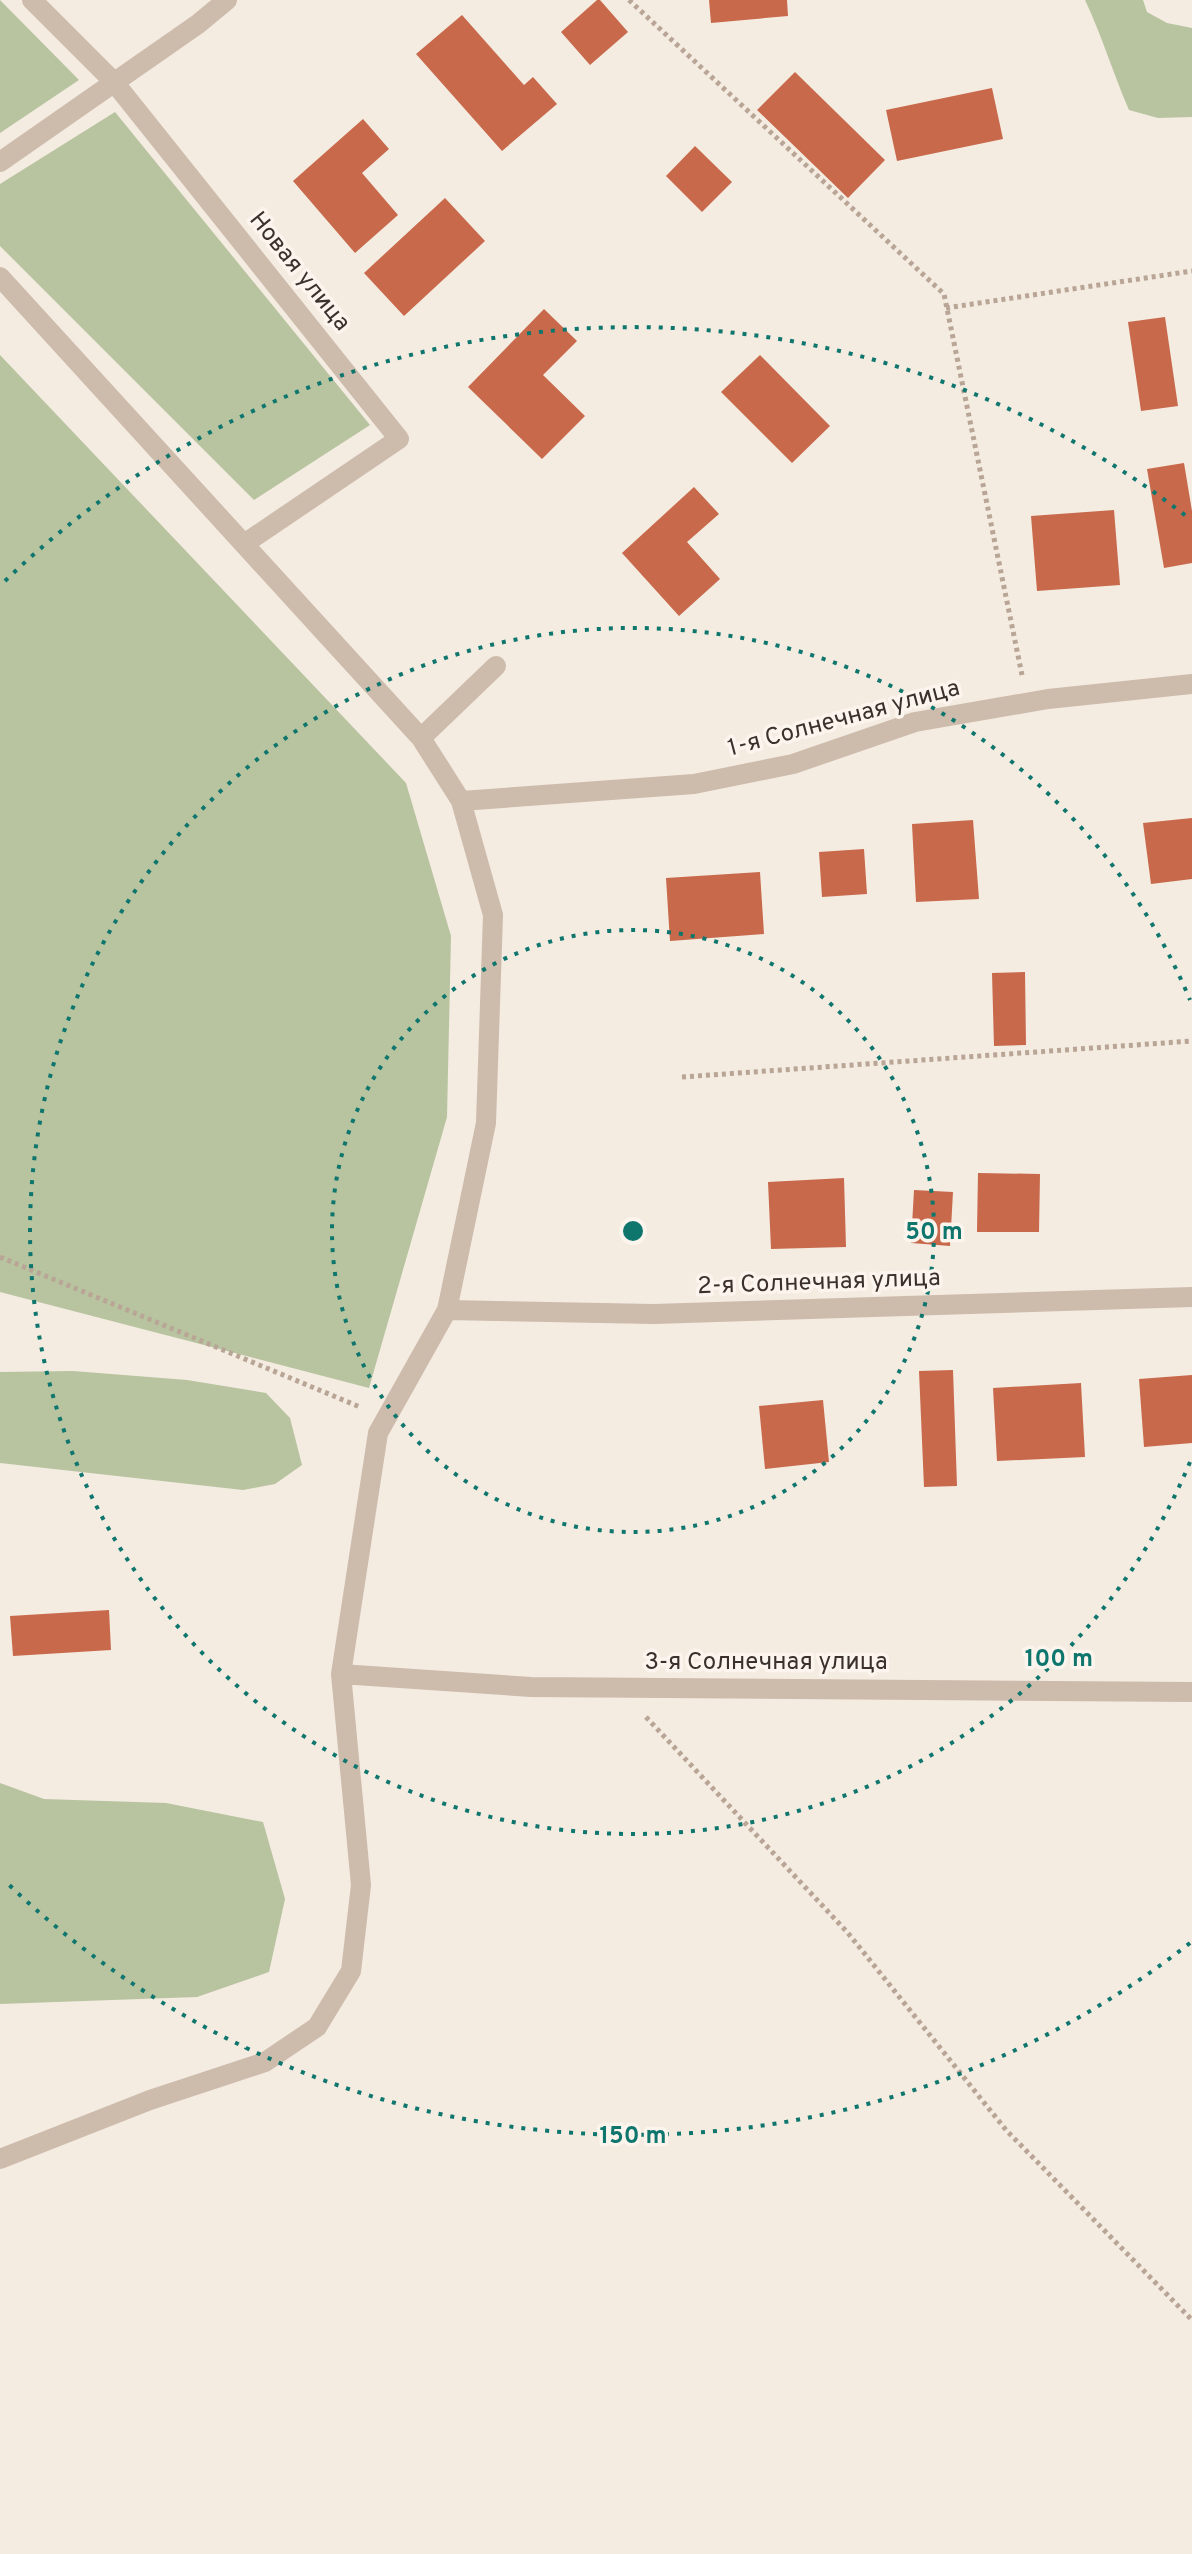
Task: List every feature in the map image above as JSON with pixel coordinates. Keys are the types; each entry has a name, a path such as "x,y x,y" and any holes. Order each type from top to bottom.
{"street":[{"name":"Новая улица","path":"32,0 114,82 399,439 244,544"},
{"path":"0,162 198,24 227,0"},
{"path":"0,277 421,738 461,801 493,915 486,1123 447,1310 378,1433 341,1674 361,1885 351,1971 317,2027 265,2062 150,2100 0,2159"},
{"path":"421,738 496,666"},
{"name":"1-я Солнечная улица","path":"461,801 694,784 793,764 915,722 1028,702 1192,684"},
{"name":"2-я Солнечная улица","path":"447,1310 654,1314 1192,1297"},
{"name":"3-я Солнечная улица","path":"341,1674 531,1687 1192,1692"}],"path":[{"path":"629,0 944,294 1028,702"},
{"path":"946,308 1192,271"},
{"path":"682,1077 1192,1041"},
{"path":"0,1257 387,1418"},
{"path":"618,1687 848,1933 1006,2130 1192,2320"}],"green space":[{"path":"0,0 79,80 0,133"},
{"path":"1085,0 1143,0 1147,12 1167,23 1192,28 1192,117 1158,118 1129,110"},
{"path":"115,112 370,425 254,500 0,246 0,184"},
{"path":"0,355 406,783 451,936 447,1117 369,1388 0,1292"},
{"path":"73,1371 187,1380 266,1393 290,1418 302,1465 275,1484 243,1490 0,1463 0,1372"},
{"path":"0,1783 44,1799 166,1803 263,1822 285,1899 269,1972 197,1997 0,2004"}],"building":[{"path":"597,0 628,32 590,65 561,32"},
{"path":"709,0 787,0 788,16 711,23"},
{"path":"462,15 524,85 533,77 557,104 502,151 416,54"},
{"path":"795,72 885,160 848,198 757,110"},
{"path":"992,88 1003,139 897,161 886,110"},
{"path":"363,119 389,149 362,173 398,215 355,253 293,181"},
{"path":"695,146 732,182 702,212 666,176"},
{"path":"445,198 485,241 404,316 364,273"},
{"path":"544,309 577,341 543,375 585,416 542,459 468,387"},
{"path":"1165,317 1178,406 1141,411 1128,322"},
{"path":"760,355 830,426 792,463 721,392"},
{"path":"1184,463 1192,511 1192,563 1164,568 1147,469"},
{"path":"694,487 719,514 687,542 720,579 679,616 622,553"},
{"path":"1114,510 1120,585 1037,591 1031,516"},
{"path":"1192,818 1192,879 1151,884 1143,823"},
{"path":"973,820 979,899 916,902 912,824"},
{"path":"864,849 867,894 822,897 819,852"},
{"path":"760,872 764,934 670,941 666,878"},
{"path":"1025,972 1026,1045 994,1046 992,973"},
{"path":"978,1173 1040,1174 1039,1232 977,1232"},
{"path":"844,1178 846,1247 771,1249 768,1182"},
{"path":"914,1190 953,1192 950,1246 911,1243"},
{"path":"953,1370 957,1486 924,1487 919,1371"},
{"path":"1192,1375 1192,1443 1144,1447 1139,1379"},
{"path":"1081,1383 1085,1457 997,1461 993,1388"},
{"path":"823,1400 829,1462 765,1469 759,1406"},
{"path":"109,1610 111,1650 13,1656 10,1616"}]}
